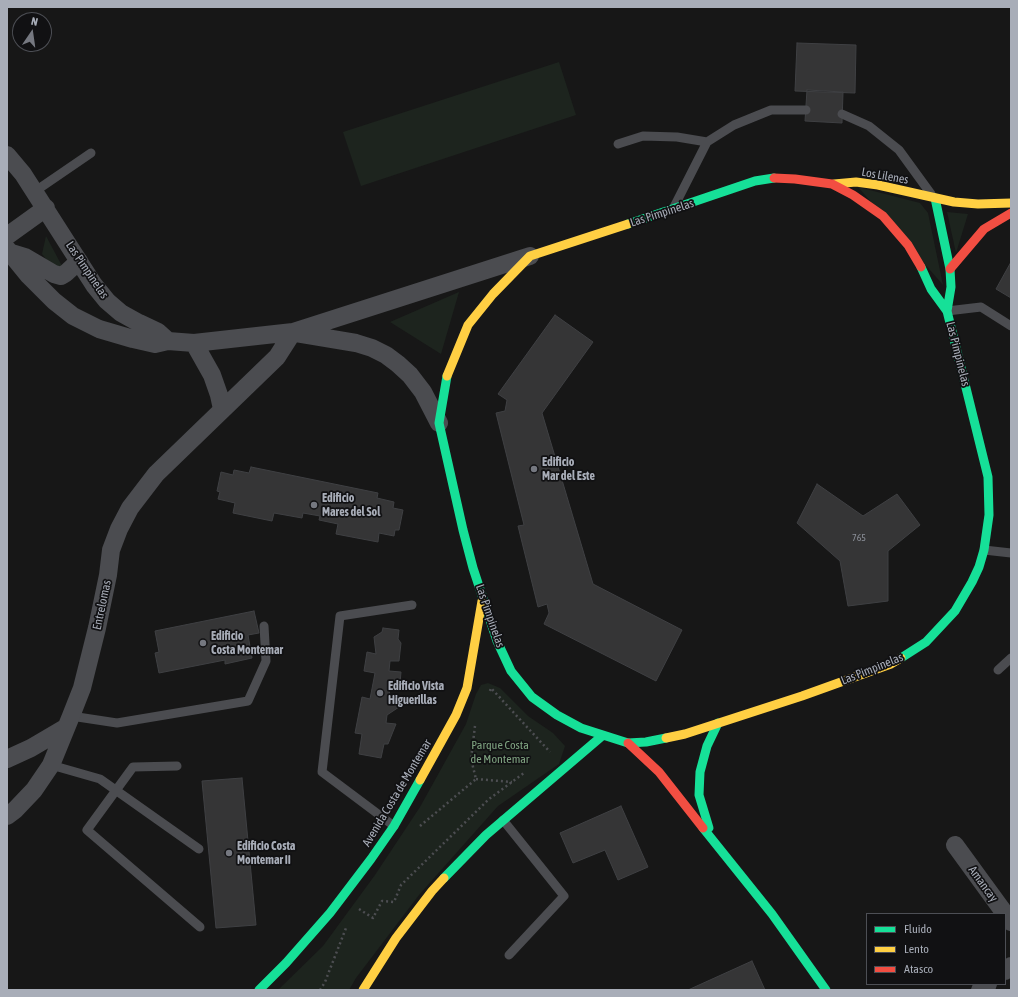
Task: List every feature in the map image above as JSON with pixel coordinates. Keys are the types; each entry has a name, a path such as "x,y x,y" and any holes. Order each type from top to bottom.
{"street":[{"name":"Las Pimpinelas","path":"7,154 23,174 46,208 106,301 121,313 158,332 168,341 194,343 293,332 672,210 755,181 774,178 832,184 853,194 869,205 883,216 896,230 917,259 931,289 947,312 988,477 989,515 984,550 979,567 955,612 926,642 891,664 802,696 685,734 646,742 628,743 602,736 581,728 557,715 532,697 511,671 497,641 482,598 463,530 440,423 423,392 410,375 386,355 372,348 356,343 293,332"},
{"name":"Los Lilenes","path":"832,184 856,182 871,184 954,202 978,204 1011,203"},
{"path":"934,198 950,269 951,287 947,312"},
{"path":"8,246 46,208"},
{"path":"950,269 984,229 1011,213"},
{"path":"8,246 45,270 61,276 79,261"},
{"path":"8,246 34,281 54,301 73,316 98,329 133,339 155,344 168,341"},
{"name":"Las Pimpinelas","path":"440,423 448,372 468,325 493,294 530,256"},
{"name":"Entrelomas","path":"7,816 15,810 34,790 51,765 82,688 97,628 108,575 111,550 119,529 130,508 156,474 277,357 293,332"},
{"path":"194,343 212,375 222,409"},
{"name":"Avenida Costa de Montemar","path":"259,990 286,963 330,912 371,859 394,826 436,753 456,715 466,688 473,658 482,598"},
{"path":"7,758 31,748 68,722"},
{"name":"Las Pimpinelas","path":"711,837 699,795 700,772 707,746 718,723"},
{"path":"363,990 396,938 432,891 486,834 602,736"},
{"name":"Las Pimpinelas","path":"628,743 659,772 772,914 826,990"},
{"name":"Amancay","path":"955,845 1004,913"}],"lane":[{"path":"672,210 707,142 734,124 771,110 806,110"},
{"path":"842,114 868,126 899,150 934,198"},
{"path":"618,144 643,136 677,137 707,142"},
{"path":"34,192 91,153"},
{"path":"947,312 981,307 1011,326"},
{"path":"984,550 1011,552"},
{"path":"394,826 322,772 340,616 412,605"},
{"path":"68,722 117,723 248,701 266,661 264,626"},
{"path":"998,670 1011,658"},
{"path":"51,765 100,779 199,850"},
{"path":"177,766 133,767 87,830 200,927"},
{"path":"503,820 564,896 509,955"}],"path":[{"path":"488,694 491,688 551,752 545,756"},
{"path":"476,719 471,759 476,779"},
{"path":"355,907 373,918 382,901 394,902 401,885 489,799 528,770"},
{"path":"416,830 476,779 512,782"},
{"path":"320,990 325,982 347,928"}],"green space":[{"path":"559,62 576,115 361,186 343,132"},
{"path":"858,187 920,203 928,213 943,285"},
{"path":"947,212 968,214 956,253"},
{"path":"46,236 62,266 54,269 42,254"},
{"path":"459,292 441,354 390,322"},
{"name":"Parque Costa de Montemar","path":"488,683 500,688 528,716 553,733 565,746 559,764 498,806 419,895 356,978 349,990 278,990 323,946 375,875 420,807 466,724 476,694 481,685"}],"building":[{"path":"797,43 856,45 855,93 795,91"},
{"path":"807,90 843,92 842,123 805,121"},
{"path":"1011,262 1011,298 996,289"},
{"name":"Edificio Mar del Este","path":"555,315 593,342 542,413 593,584 682,630 656,681 544,624 549,613 547,604 538,607 518,526 524,525 496,413 505,411 507,400 498,394"},
{"name":"Edificio Mares del Sol","path":"251,467 378,493 377,498 394,502 393,508 403,510 399,530 395,530 394,536 379,533 378,542 336,534 338,524 319,520 320,516 303,513 302,518 274,513 272,521 233,513 235,503 218,499 220,492 217,491 221,472 233,475 234,470 249,473"},
{"path":"817,484 863,516 897,494 920,525 888,551 888,601 848,606 840,561 797,523"},
{"name":"Edificio Costa Montemar","path":"254,611 259,633 248,635 252,658 225,664 225,660 159,673 155,653 159,652 155,631"},
{"name":"Edificio Vista Higuerillas","path":"383,628 399,630 398,639 401,643 399,661 390,661 389,671 401,672 400,683 389,690 390,696 399,698 399,707 387,715 386,723 396,724 388,744 384,744 381,758 359,754 362,734 355,733 362,697 370,699 375,673 364,671 367,652 376,654 374,637 382,632"},
{"name":"Edificio Costa Montemar II","path":"242,778 256,925 216,928 202,781"},
{"path":"621,806 648,867 618,880 605,850 573,863 560,833"},
{"path":"752,961 765,990 688,990"}],"traffic: fast":[{"path":"628,224 755,181 774,178"},
{"path":"935,198 950,269 951,287 947,311"},
{"path":"901,658 926,642 955,611 979,567 984,550 989,515 988,477 947,311 931,289 921,267"},
{"path":"447,376 439,423 473,568 497,641 511,671 532,697 557,715 581,728 628,743 646,742 666,738"},
{"path":"709,828 699,795 700,772 707,746 718,723"},
{"path":"444,878 486,835 602,736"},
{"path":"259,990 286,963 330,913 394,826 420,780"},
{"path":"703,828 772,914 826,990"}],"traffic: slow":[{"path":"834,184 856,182 878,185 954,202 978,204 1011,203"},
{"path":"447,376 468,325 493,294 530,256 628,224"},
{"path":"420,780 456,715 467,688 482,601"},
{"path":"666,738 685,734 802,696 891,664 901,658"},
{"path":"363,990 396,938 432,891 444,878"}],"traffic: jam":[{"path":"774,178 832,184 853,195 883,216 908,245 921,267"},
{"path":"950,269 984,229 1011,213"},
{"path":"628,743 659,772 703,828"}],"place":[{"name":"Edificio Mar del Este","path":"534,469"},
{"name":"Edificio Mares del Sol","path":"314,505"},
{"name":"Edificio Costa Montemar","path":"203,643"},
{"name":"Edificio Vista Higuerillas","path":"380,693"},
{"name":"Edificio Costa Montemar II","path":"229,853"}]}
